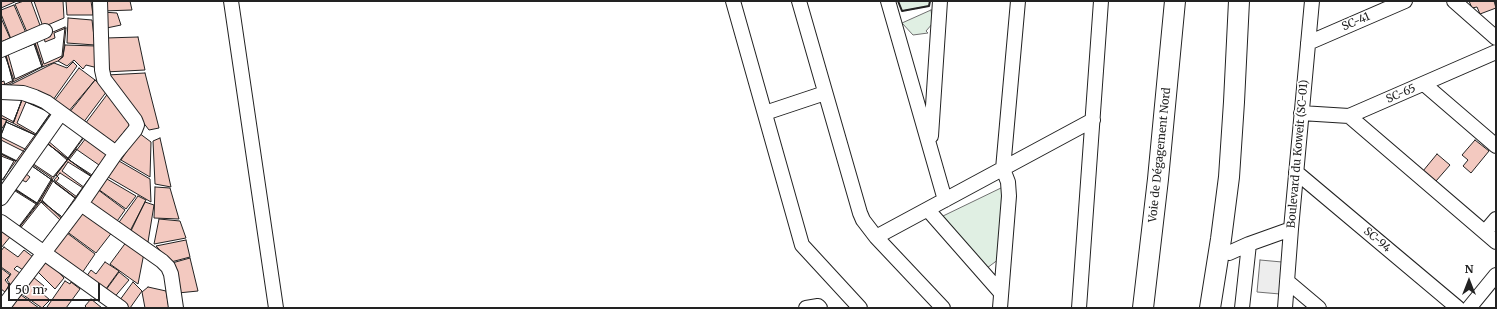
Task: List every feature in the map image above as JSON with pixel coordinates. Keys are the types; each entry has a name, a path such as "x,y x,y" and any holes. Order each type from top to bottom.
{"highway":[{"name":"Voie de Dégagement Nord","path":"1143,308 1175,1"},
{"path":"1210,308 1229,177 1239,1"},
{"path":"1132,308 1153,131 1168,79"},
{"path":"1223,308 1236,184 1238,144 1234,102"}],"street":[{"path":"2,308 81,204 116,153 135,130 137,125 136,120 104,79 102,70 100,1"},
{"path":"231,1 276,308"},
{"path":"733,1 802,245 860,308"},
{"path":"799,1 858,208 863,220 876,237 943,308"},
{"path":"888,1 945,200"},
{"path":"930,148 940,1"},
{"path":"1000,308 1009,196 1008,182 1003,170 1018,1"},
{"path":"1079,308 1101,1"},
{"name":"Boulevard du Koweit (SC-01)","path":"1285,308 1301,112 1312,1"},
{"name":"SC-41","path":"1308,43 1405,1"},
{"path":"1454,1 1496,38"},
{"path":"1,50 45,31"},
{"name":"SC-65","path":"1301,112 1349,116 1496,52"},
{"path":"1424,84 1496,146"},
{"path":"1,92 23,93 46,102 116,153"},
{"path":"764,113 825,93"},
{"path":"1,198 61,113"},
{"path":"1349,116 1496,242"},
{"path":"876,237 1003,170 1093,120"},
{"name":"SC-94","path":"1296,172 1458,308"},
{"path":"81,204 162,261 168,267 171,274 176,308"},
{"path":"928,210 1001,293"},
{"path":"1485,232 1496,219"},
{"path":"1,222 121,308"},
{"path":"1229,253 1291,229"},
{"path":"1242,308 1249,244"},
{"path":"1469,308 1496,275"},
{"path":"1288,281 1319,308"},
{"path":"806,308 818,306 820,308"}],"green space":[{"path":"898,1 930,1 929,6 902,11"},
{"path":"931,10 933,23 926,31 928,33 913,35 902,23"},
{"path":"1003,187 999,259 987,268 943,216"}],"shaded area":[{"path":"1260,260 1282,262 1280,294 1257,292"}],"building":[{"path":"1,1 17,1 1,8"},
{"path":"24,1 31,1 41,28 27,32 15,4"},
{"path":"34,1 63,1 64,18 43,27"},
{"path":"66,1 91,1 93,15 67,15"},
{"path":"101,1 130,1 132,10 102,11"},
{"path":"1469,1 1494,1 1496,8 1480,14 1477,7 1472,8"},
{"path":"14,5 26,33 11,39 1,14 1,10"},
{"path":"102,12 117,13 121,25 102,29"},
{"path":"1,18 10,38 1,42"},
{"path":"68,18 92,20 95,45 67,43"},
{"path":"65,27 62,56 44,64 36,39"},
{"path":"66,28 63,57 58,61 42,67 34,41 44,37 45,42 55,38 54,33"},
{"path":"138,37 145,70 105,72 106,38"},
{"path":"34,40 43,66 15,79 8,54"},
{"path":"34,44 42,67 13,82 6,55"},
{"path":"65,45 96,46 98,68 86,65 83,69 74,60 67,66 58,61 63,56"},
{"path":"4,53 14,80 1,86 1,55"},
{"path":"5,53 13,82 5,86 4,81 1,82 1,55"},
{"path":"73,62 77,66 53,100 6,87 54,63 67,68"},
{"path":"79,68 95,80 68,112 55,100"},
{"path":"145,73 159,128 149,130 107,75"},
{"path":"95,80 107,91 83,123 69,113"},
{"path":"109,92 132,122 115,143 85,124"},
{"path":"1,94 22,98 13,123 1,118"},
{"path":"1,95 22,99 14,122 1,115"},
{"path":"22,100 51,112 35,135 13,123"},
{"path":"26,102 51,113 36,134 17,123"},
{"path":"62,117 84,136 68,158 47,140"},
{"path":"1,118 7,120 1,135"},
{"path":"62,119 85,136 68,159 45,142"},
{"path":"6,122 35,135 16,161 1,154 1,135"},
{"path":"6,122 38,136 29,151 1,137 1,130"},
{"path":"139,133 151,142 150,177 121,160"},
{"path":"86,138 108,154 92,175 69,160"},
{"path":"160,138 171,187 155,184 153,141"},
{"path":"1,140 25,152 19,162 1,153"},
{"path":"1475,140 1489,151 1471,173 1463,166 1468,160 1462,155"},
{"path":"45,141 67,160 53,177 32,163"},
{"path":"45,142 68,159 52,180 32,166"},
{"path":"76,149 99,165 91,176 68,159"},
{"path":"1,154 16,161 2,180 1,179"},
{"path":"1437,154 1450,165 1436,181 1423,171"},
{"path":"1,156 14,161 3,180 1,179"},
{"path":"68,159 91,176 75,198 55,183 59,178 56,175"},
{"path":"119,161 150,179 151,202 108,177"},
{"path":"68,162 92,177 85,188 62,171"},
{"path":"30,163 52,178 37,203 14,188"},
{"path":"32,166 52,180 38,204 14,189 20,179 26,182 30,177 25,173"},
{"path":"60,173 83,188 77,197 54,180"},
{"path":"107,179 136,196 126,209 98,189"},
{"path":"52,180 75,198 62,217 40,200"},
{"path":"53,181 77,199 63,220 42,200"},
{"path":"155,187 170,188 179,219 154,218"},
{"path":"12,189 36,204 17,229 1,218 1,206"},
{"path":"14,189 38,204 18,229 1,218 1,207"},
{"path":"97,189 125,210 115,224 88,202"},
{"path":"138,196 146,200 129,233 117,225"},
{"path":"40,200 62,217 40,246 18,229"},
{"path":"41,202 61,221 41,247 19,230"},
{"path":"145,202 154,205 148,242 129,235"},
{"path":"83,209 113,231 96,253 66,231"},
{"path":"159,219 180,221 186,238 154,244"},
{"path":"1,230 10,237 1,248"},
{"path":"67,233 95,254 80,276 50,255"},
{"path":"186,240 190,257 171,262 156,246"},
{"path":"127,241 144,253 138,284 110,264"},
{"path":"4,247 18,257 24,250 33,257 23,270 17,266 14,269 20,273 11,285 7,280 11,274 1,267 1,251"},
{"path":"190,258 198,291 178,293 172,263"},
{"path":"47,259 64,278 55,289 36,270"},
{"path":"105,262 119,271 103,293 84,280 91,270 96,274"},
{"path":"1,268 10,275 5,280 9,285 5,292 1,289"},
{"path":"119,272 129,280 112,300 103,294"},
{"path":"33,277 44,286 42,288 47,289 43,294 50,300 42,308 19,292"},
{"path":"65,281 70,284 71,282 80,289 66,308 47,307"},
{"path":"133,282 142,291 130,308 123,308 117,304"},
{"path":"148,287 166,291 169,308 145,308 142,292"},
{"path":"21,295 39,308 11,308"},
{"path":"91,299 102,308 87,308 85,306"}],"wall":[{"path":"898,1 902,11 929,6 930,1"}]}
